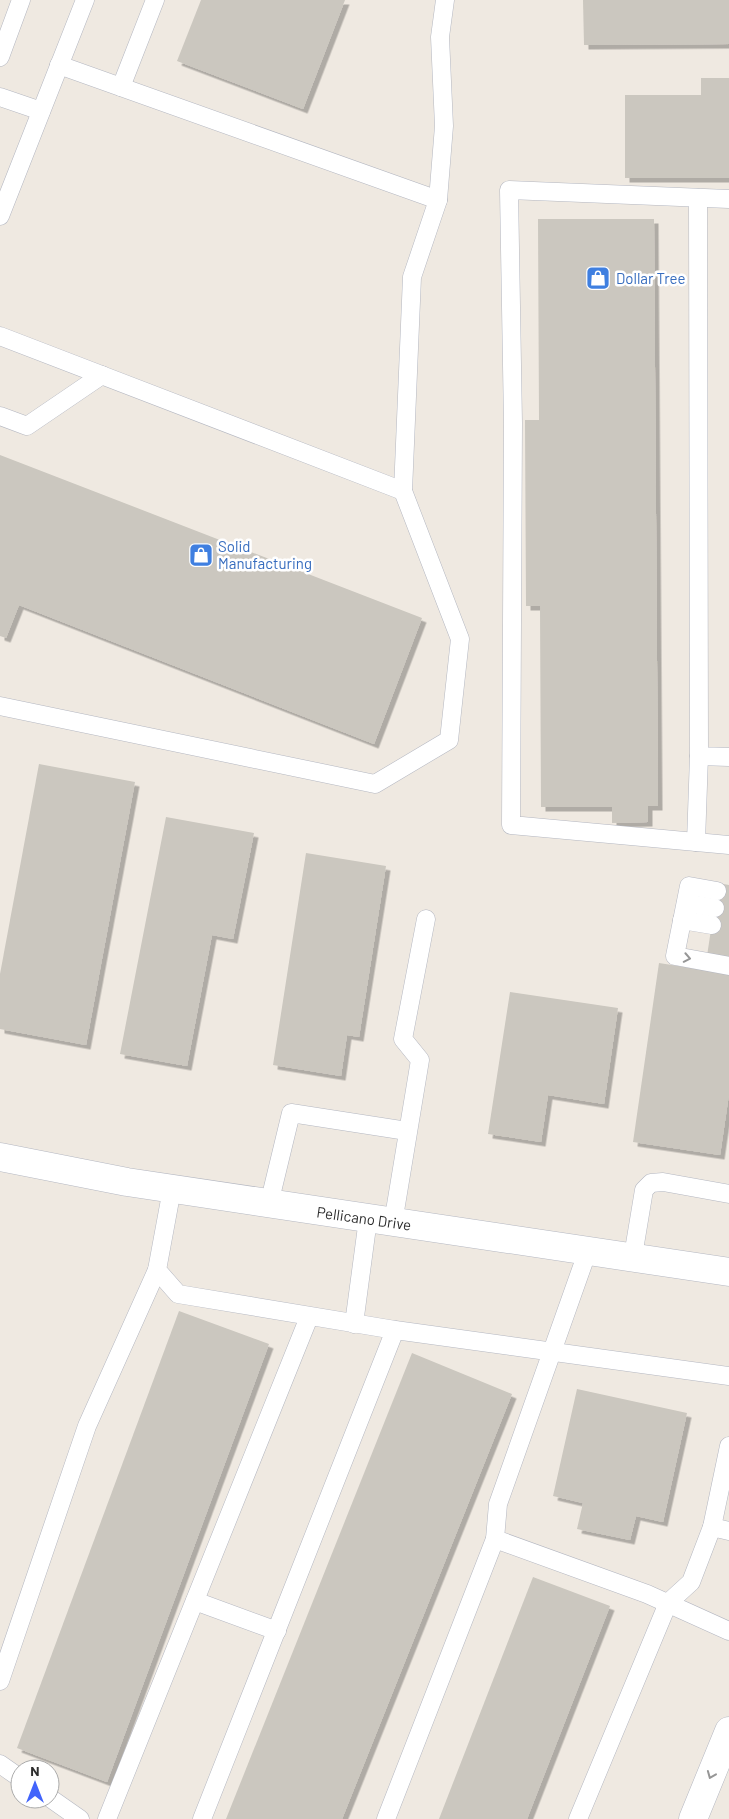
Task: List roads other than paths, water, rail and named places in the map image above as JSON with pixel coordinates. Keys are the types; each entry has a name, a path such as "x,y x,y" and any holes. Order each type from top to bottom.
{"street":[{"name":"Pellicano Drive","path":"0,1158 172,1189 381,1221 633,1256 729,1272"},
{"path":"693,1819 729,1731"}],"lane":[{"path":"0,57 22,0"},
{"path":"0,216 85,0"},
{"path":"121,87 155,0"},
{"path":"0,706 375,784 449,740 460,640 403,491 412,277 438,200 444,126 440,37 445,0"},
{"path":"59,65 438,200"},
{"path":"0,97 41,111"},
{"path":"729,199 509,190 513,423 511,825 729,845"},
{"path":"696,842 699,756 698,198"},
{"path":"0,336 403,491"},
{"path":"0,416 27,426 102,375"},
{"path":"699,756 729,757"},
{"path":"684,911 715,908 689,886 684,911 675,956 729,966"},
{"path":"354,1324 407,1131 420,1060 402,1039 426,919"},
{"path":"269,1204 291,1113 407,1131"},
{"path":"633,1256 644,1190 651,1183 663,1182 729,1194"},
{"path":"0,1681 87,1426 157,1270 172,1189"},
{"path":"386,1819 494,1539 498,1504 588,1250"},
{"path":"157,1270 178,1294 354,1324 729,1376"},
{"path":"108,1819 309,1317"},
{"path":"202,1819 395,1330"},
{"path":"578,1819 668,1603 691,1582 721,1529 729,1446"},
{"path":"494,1539 668,1603 729,1631"},
{"path":"195,1601 276,1631"},
{"path":"60,1805 80,1819"}],"place":[{"name":"Dollar Tree","path":"598,278"},
{"name":"Solid Manufacturing","path":"201,555"}]}
